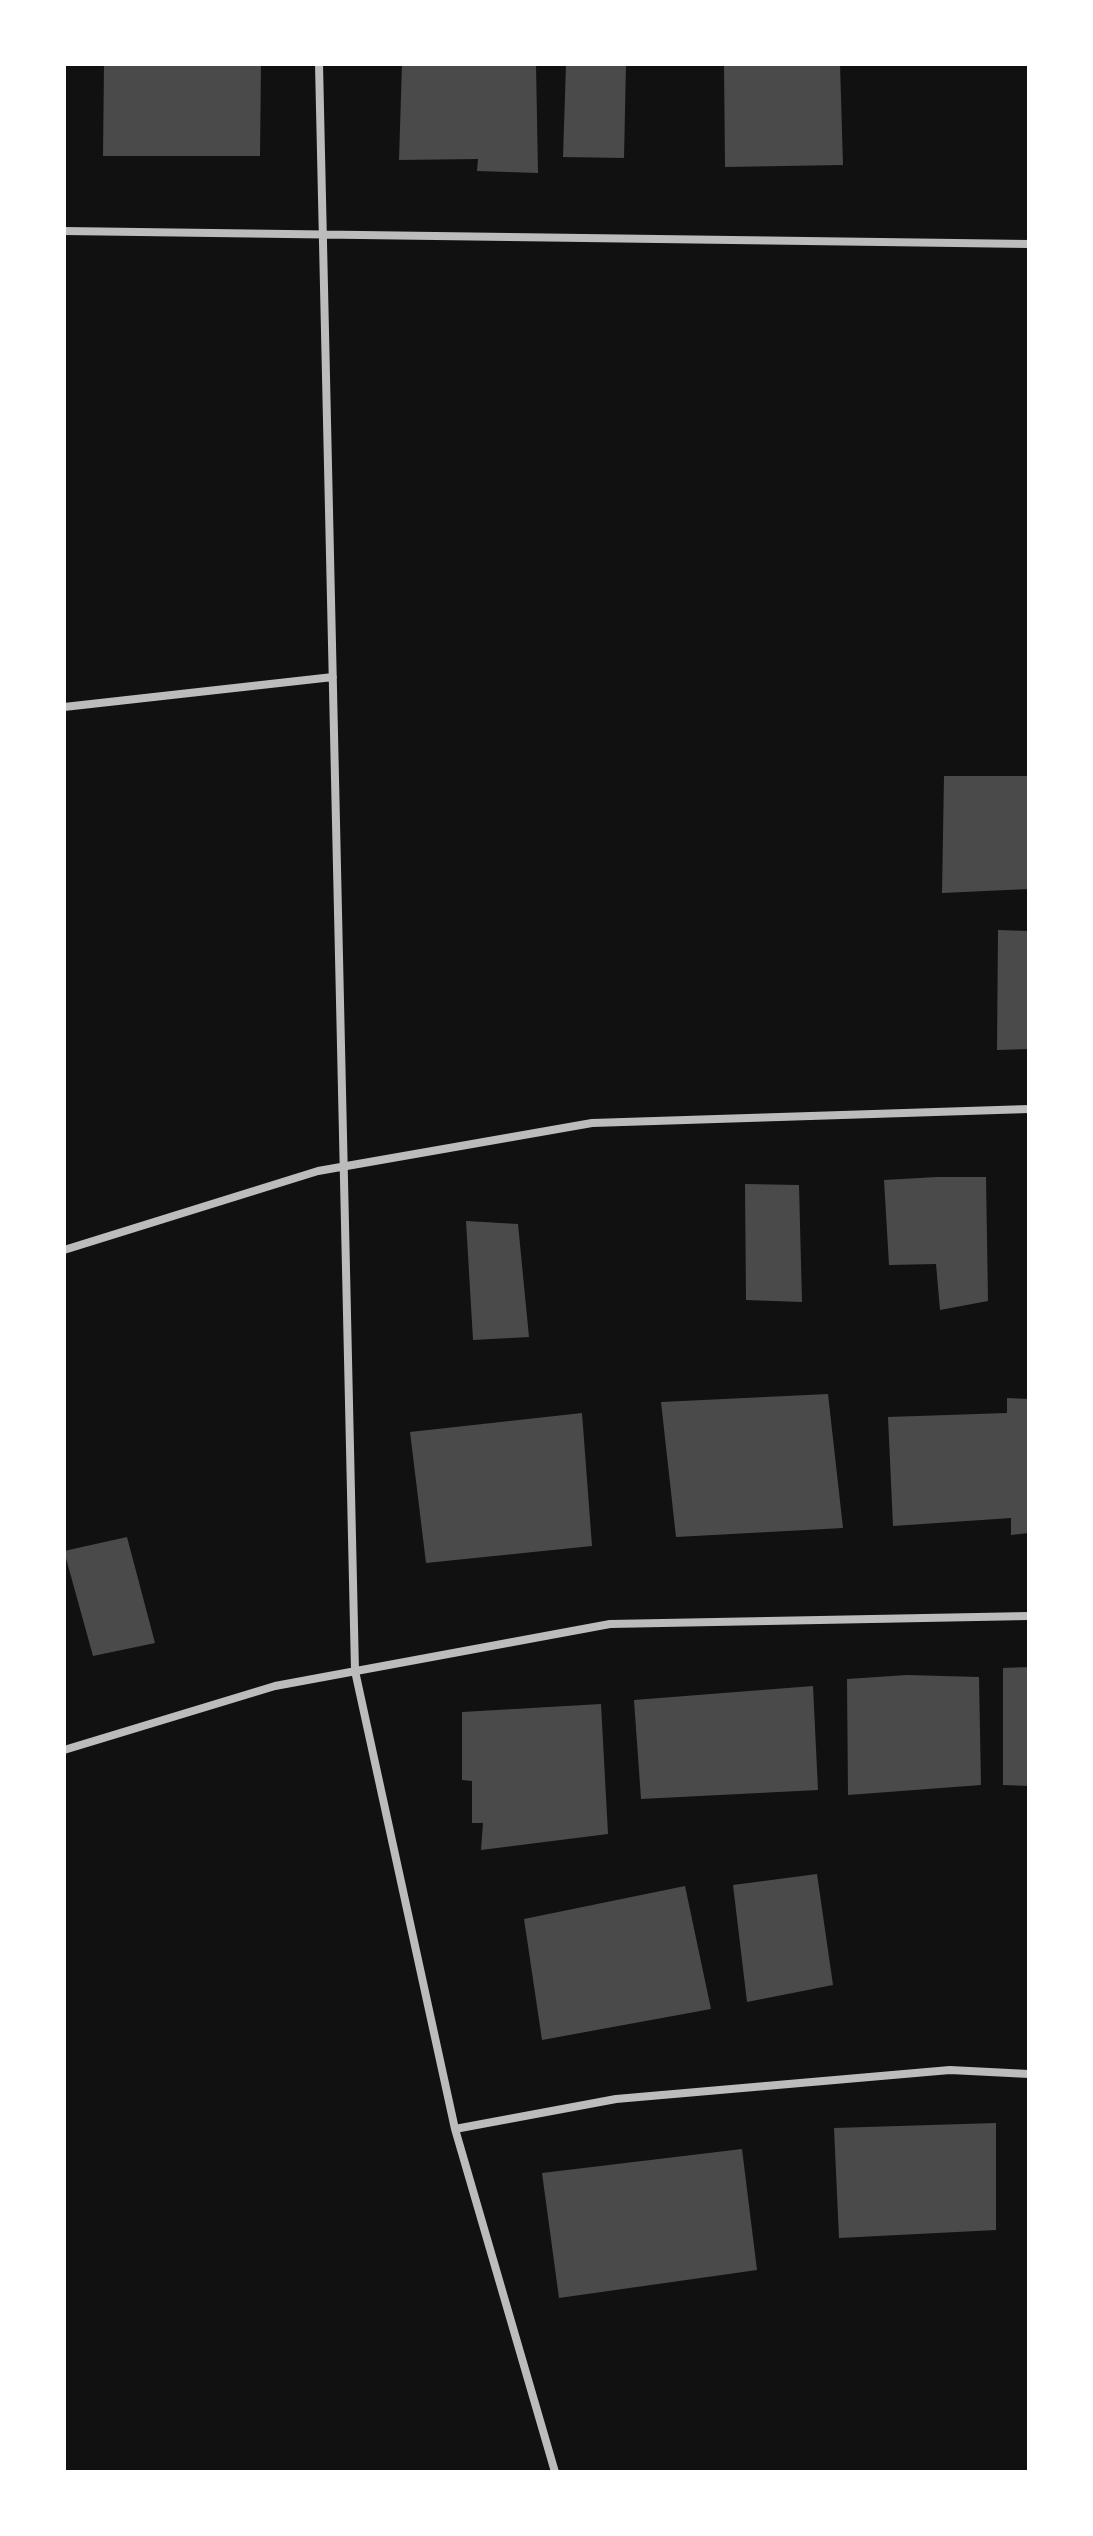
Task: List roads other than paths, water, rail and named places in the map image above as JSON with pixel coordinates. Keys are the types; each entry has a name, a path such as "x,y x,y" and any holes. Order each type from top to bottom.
{"street":[{"path":"319,64 355,1671 455,2129 555,2472"},
{"path":"64,231 1029,244"},
{"path":"64,707 333,677"},
{"path":"64,1250 318,1171 592,1123 1029,1109"},
{"path":"64,1750 275,1686 610,1624 1029,1616"},
{"path":"455,2129 616,2099 950,2070 1029,2074"}]}
